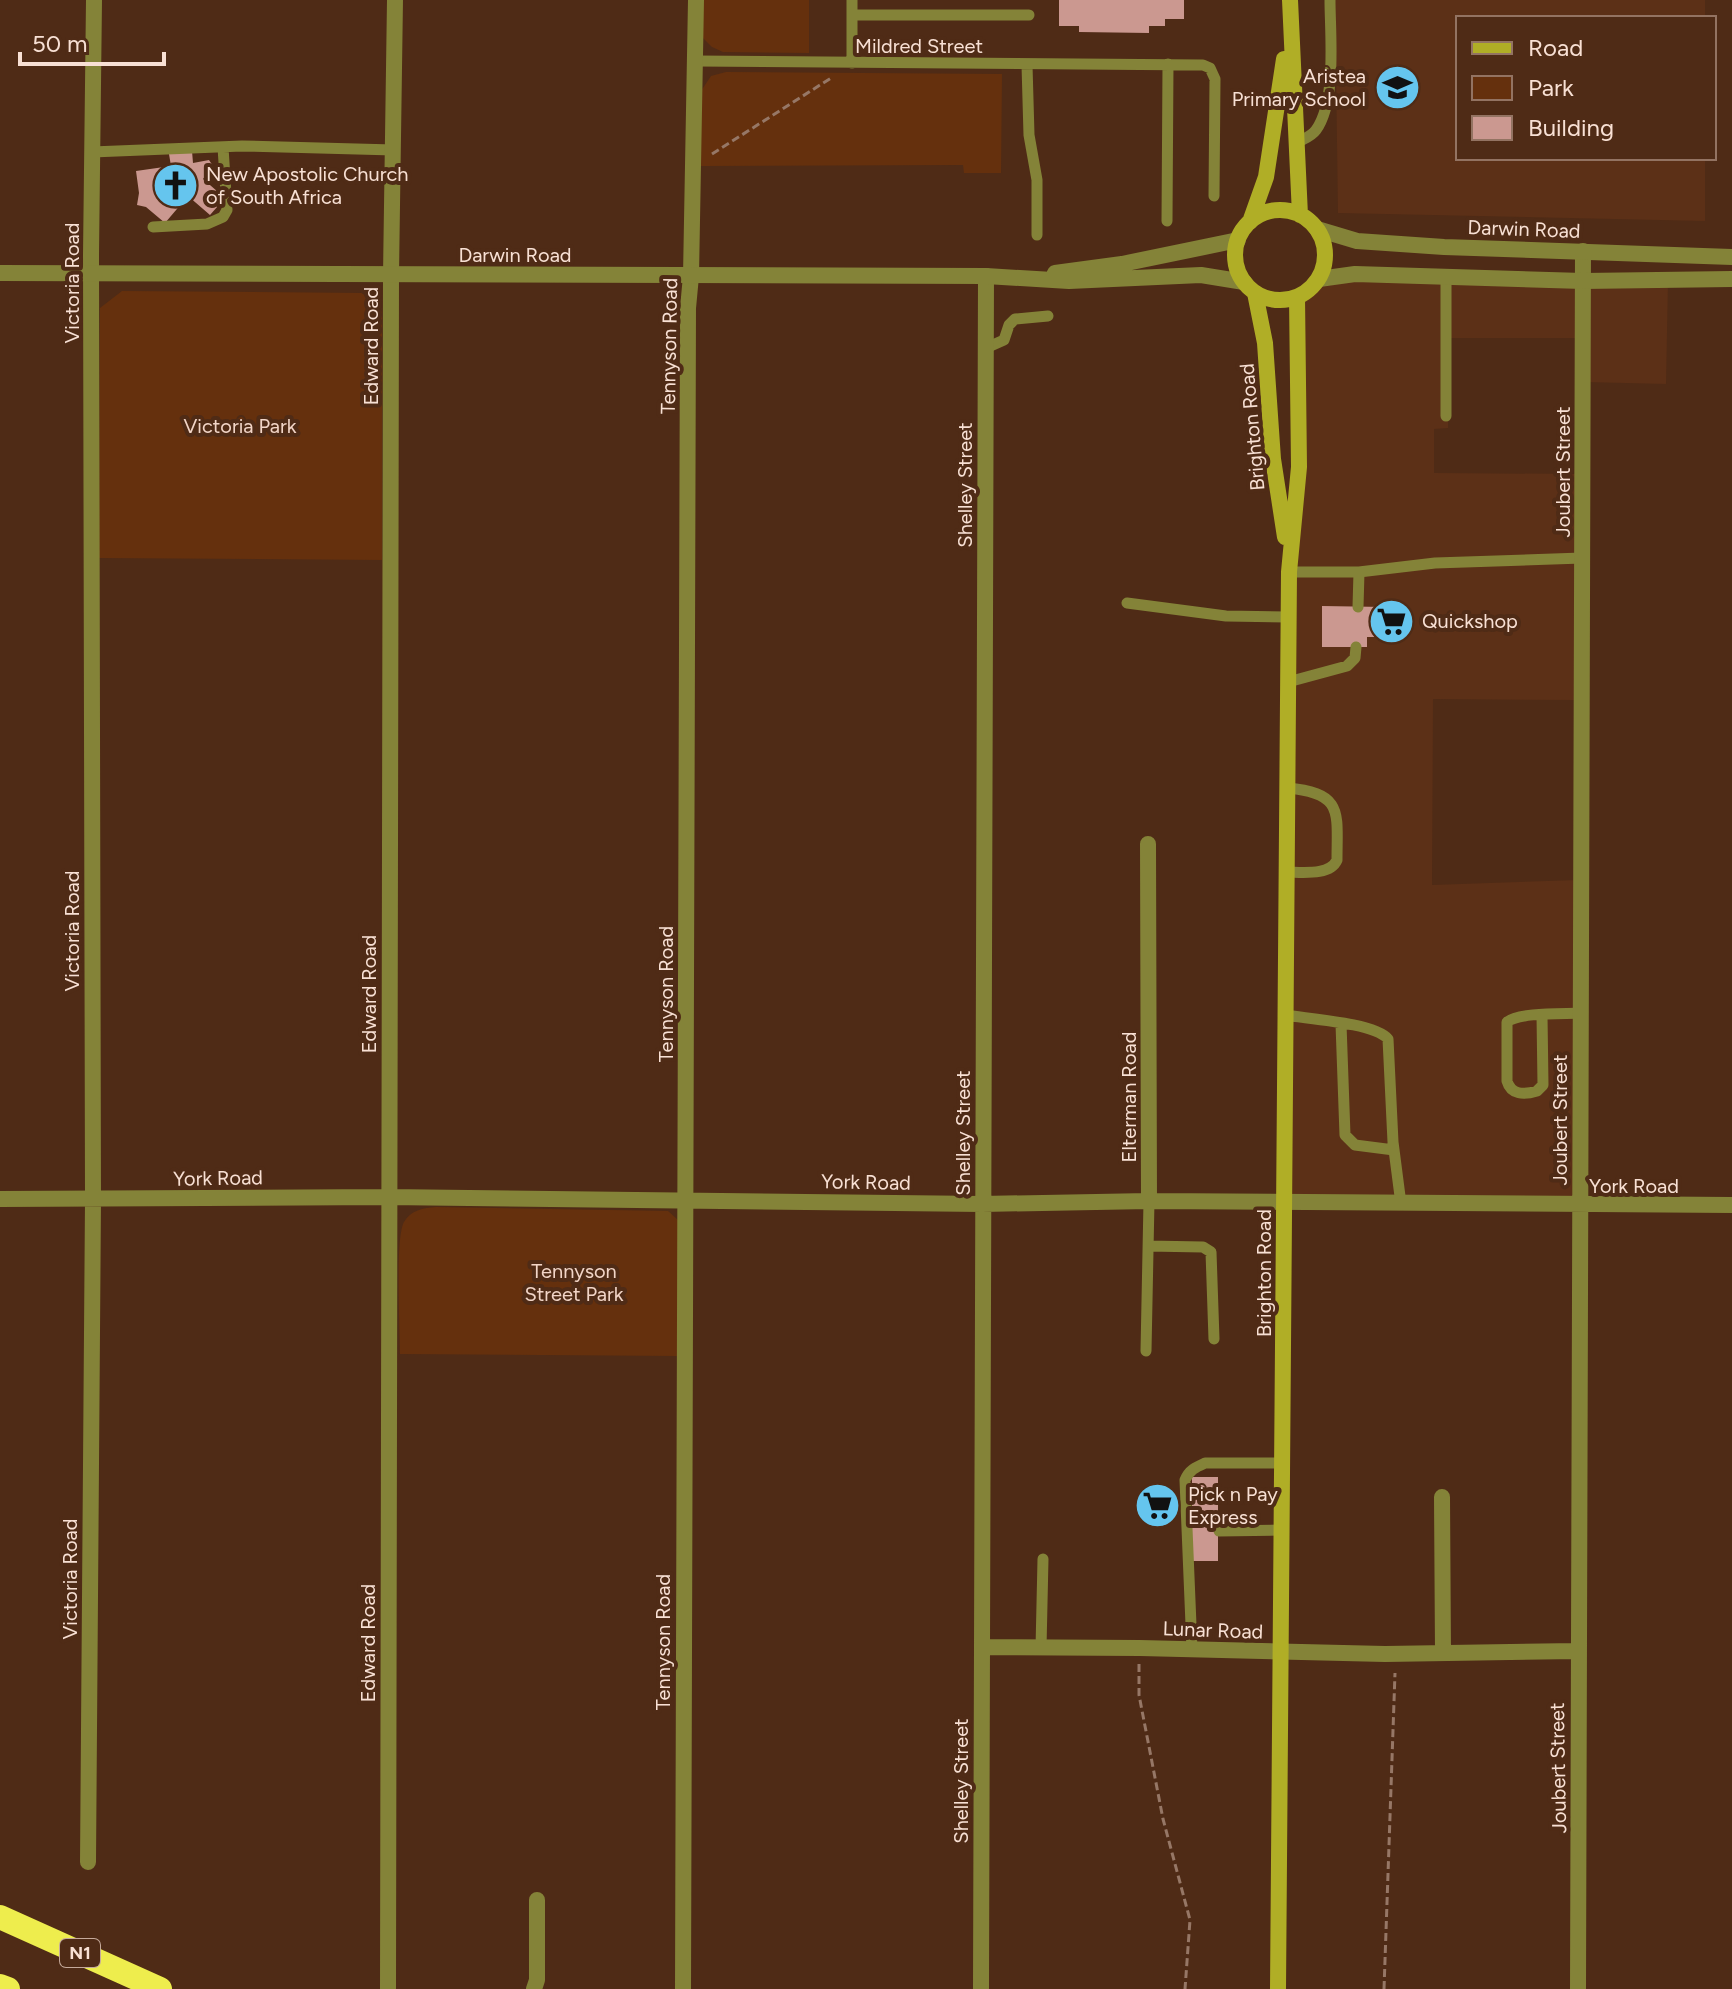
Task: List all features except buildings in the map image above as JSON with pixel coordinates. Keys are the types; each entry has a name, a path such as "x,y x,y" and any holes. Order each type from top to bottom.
{"highway":[{"name":"N1","path":"0,1917 160,1989"},
{"path":"0,1986 8,1989"}],"main road":[{"path":"1290,0 1300,215"},
{"path":"1250,222 1274,211 1300,215 1317,229 1325,254 1319,279 1309,290 1297,297 1268,299 1249,288 1237,269 1235,254 1238,240 1250,222 1266,177 1290,22"},
{"name":"Brighton Road","path":"1249,288 1265,343 1273,459 1289,565"},
{"name":"Brighton Road","path":"1278,1989 1288,617 1289,565 1299,467 1297,297"}],"street":[{"name":"Victoria Road","path":"88,1862 93,1200 91,273 94,0"},
{"name":"Edward Road","path":"388,1989 391,275 395,0"},
{"name":"Tennyson Road","path":"683,1989 688,298 691,276 696,0"},
{"name":"Darwin Road","path":"1317,229 1357,241 1444,247 1732,257"},
{"name":"Darwin Road","path":"1030,277 1137,261 1238,240"},
{"name":"Joubert Street","path":"1578,1989 1583,251"},
{"name":"Darwin Road","path":"0,273 986,276 1069,281 1201,275 1249,288"},
{"path":"1319,279 1355,274 1583,281 1732,279"},
{"name":"Shelley Street","path":"981,1989 986,276"},
{"name":"Elterman Road","path":"1148,844 1149,1201"},
{"name":"York Road","path":"0,1199 388,1197 982,1204 1149,1201 1732,1205"},
{"path":"1442,1497 1443,1653"},
{"name":"Lunar Road","path":"982,1647 1396,1654 1577,1651"},
{"path":"534,1989 537,1980 537,1900"}],"lane":[{"path":"852,0 852,63"},
{"path":"1296,143 1314,133 1325,113 1330,76 1330,0"},
{"path":"852,15 1029,15"},
{"name":"Mildred Street","path":"696,61 1207,66 1215,76 1214,196"},
{"path":"1167,221 1168,64"},
{"path":"1027,65 1029,135 1037,180 1037,235"},
{"path":"92,152 223,147 394,150"},
{"path":"153,227 207,224 223,217 227,210 223,147"},
{"path":"1446,276 1446,416"},
{"path":"986,348 1004,340 1009,325 1015,319 1048,316"},
{"path":"1289,565 1359,572 1435,563 1582,558"},
{"path":"1358,607 1359,572"},
{"path":"1127,603 1226,616 1288,617"},
{"path":"1288,682 1347,666 1355,658 1356,647"},
{"path":"1286,872 1327,870 1337,860 1337,813 1332,804 1307,790 1287,788"},
{"path":"1542,1015 1543,1085 1537,1091 1518,1094 1510,1089 1507,1081 1506,1024 1514,1017 1542,1015 1581,1013"},
{"path":"1285,1015 1379,1032 1388,1039 1394,1150 1401,1204"},
{"path":"1341,1024 1345,1135 1355,1145 1394,1150"},
{"name":"Elterman Road","path":"1146,1351 1149,1201"},
{"path":"1148,1246 1203,1247 1211,1252 1214,1339"},
{"path":"1192,1649 1185,1480 1195,1467 1205,1463 1283,1463"},
{"path":"1219,1531 1281,1530"},
{"path":"1041,1648 1043,1559"}],"path":[{"path":"694,161 704,159 852,63"},
{"path":"1140,1648 1139,1695 1163,1819 1190,1920 1185,1989"},
{"path":"1384,1989 1396,1654"}],"shaded area":[{"name":"Aristea Primary School","path":"1335,0 1705,0 1705,16 1456,16 1456,160 1705,160 1705,221 1338,213"},
{"path":"1319,279 1668,281 1666,384 1584,382 1584,338 1448,338 1448,428 1434,429 1434,473 1581,474 1578,700 1433,699 1432,885 1579,880 1579,1204 1286,1201 1297,298 1310,290"}],"green space":[{"path":"701,0 809,0 809,53 723,52 712,47 703,38"},
{"path":"726,72 1002,74 1001,173 964,173 963,165 701,166 701,91 711,76"},
{"name":"Victoria Park","path":"122,291 362,293 382,312 382,560 99,558 100,308"},
{"name":"Tennyson Street Park","path":"436,1207 668,1211 678,1220 679,1356 400,1354 401,1231 404,1222 414,1212"}],"place":[{"name":"Aristea Primary School","path":"1397,88"},
{"name":"New Apostolic Church of South Africa","path":"175,186"},
{"name":"Quickshop","path":"1391,621"},
{"name":"Pick n Pay Express","path":"1157,1505"}]}
